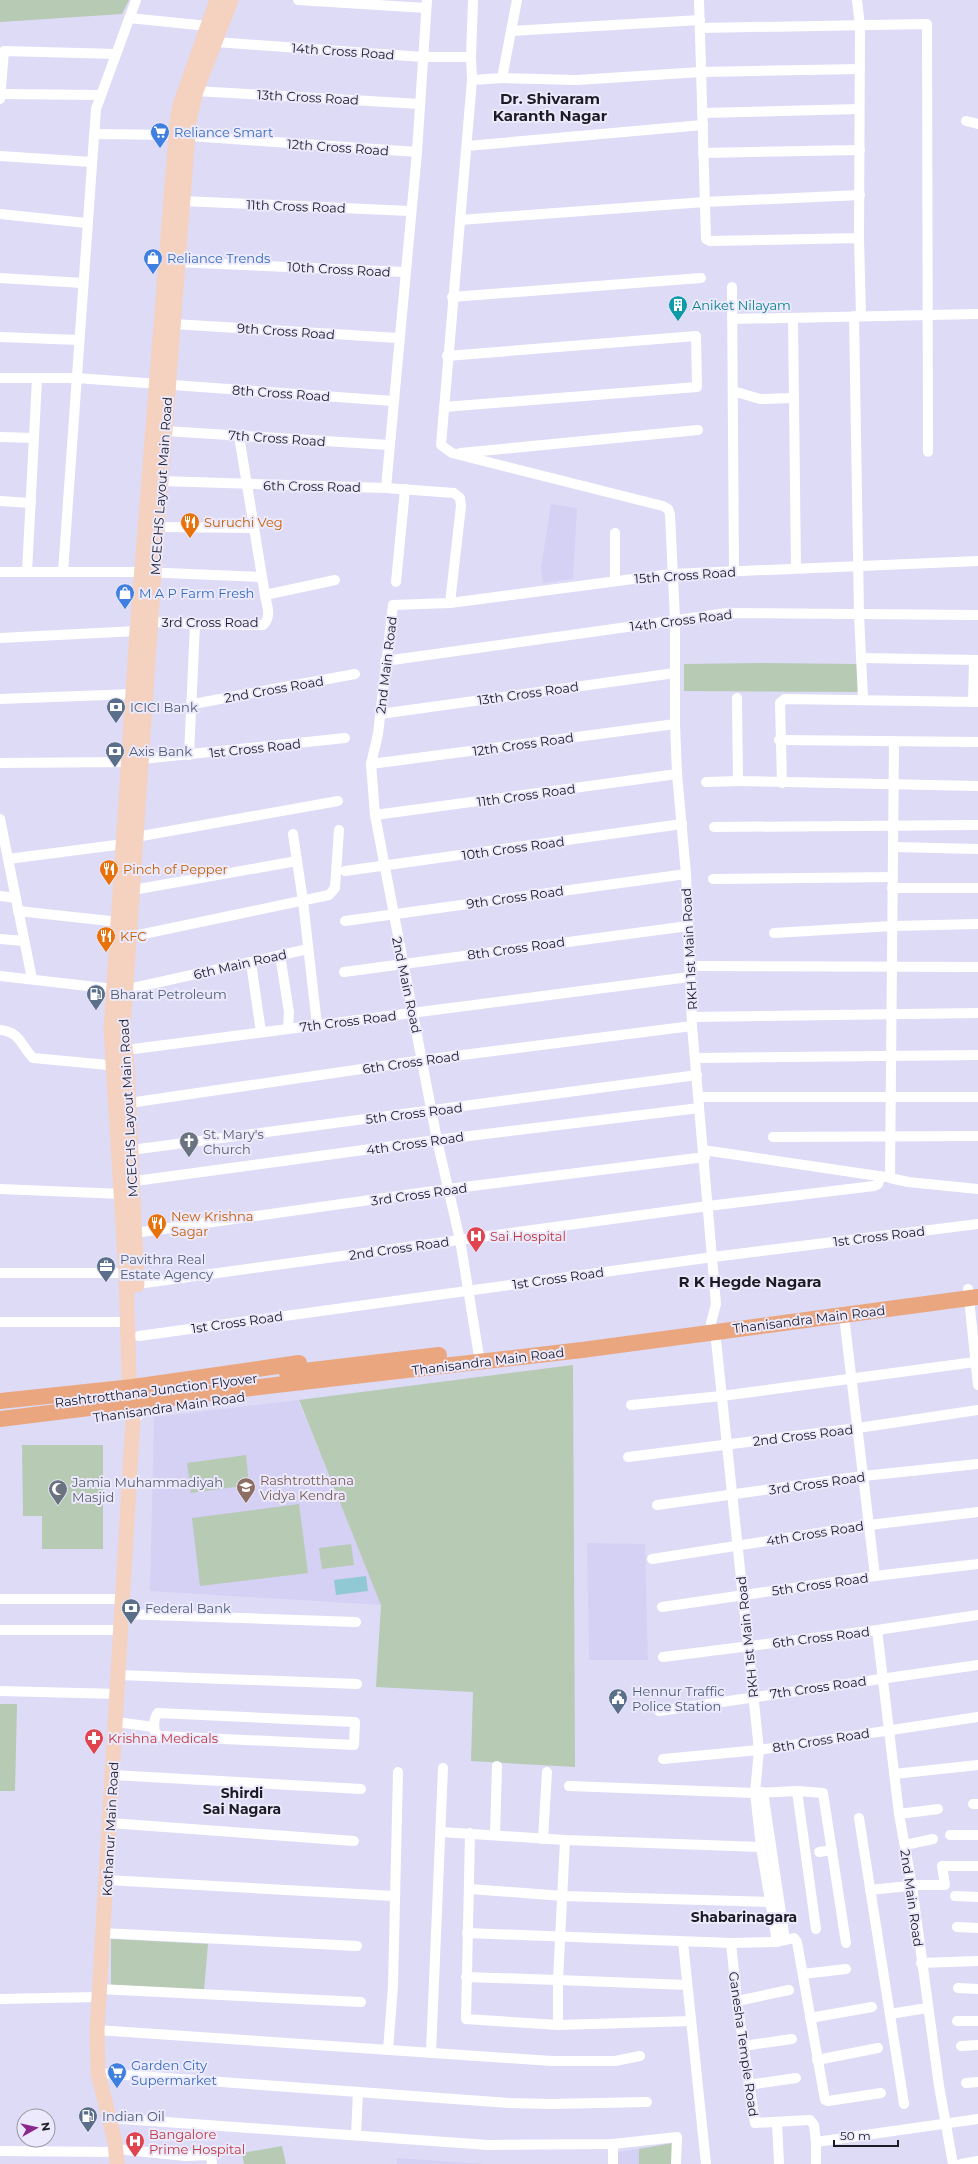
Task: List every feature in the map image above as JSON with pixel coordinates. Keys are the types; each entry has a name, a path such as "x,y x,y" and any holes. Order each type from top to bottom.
{"main road":[{"name":"MCECHS Layout Main Road","path":"136,760 133,694 137,632 148,573 159,526 166,431 163,385 174,324 172,262 183,201 180,105 217,0"},
{"name":"MCECHS Layout Main Road","path":"134,1414 134,1384 138,1336 137,1284 134,1233 125,1186 131,1150 129,1102 111,1030 129,937 127,891 130,841 136,760 152,622 148,573 182,135 196,91 231,0"},
{"name":"MCECHS Layout Main Road","path":"127,891 119,922 119,989 126,1050 121,1066 128,1322 134,1384"},
{"name":"Thanisandra Main Road","path":"712,1327 844,1316 973,1293"},
{"name":"Thanisandra Main Road","path":"308,1376 480,1356 973,1293"},
{"name":"Thanisandra Main Road","path":"0,1401 111,1390 134,1384 301,1363 308,1376 303,1389 134,1414 0,1428"},
{"name":"Rashtrotthana Junction Flyover","path":"0,1409 308,1376"},
{"name":"Rashtrotthana Junction Flyover","path":"0,1420 308,1376"},
{"name":"Kothanur Main Road","path":"116,2155 98,2073 97,2030 98,1993 107,1880 134,1414"}],"street":[{"path":"63,572 86,223 96,109 136,0"},
{"path":"298,0 427,4 417,152 398,338 386,488"},
{"path":"473,0 471,57 472,80 452,297 441,445 452,453 698,430"},
{"path":"502,78 517,0"},
{"path":"699,0 706,239 710,241 859,238"},
{"path":"857,0 860,26 858,565 863,699"},
{"path":"129,18 208,26"},
{"path":"511,31 700,24 860,26 927,24 928,452"},
{"name":"14th Cross Road","path":"216,42 424,57 471,57"},
{"path":"0,99 4,51 116,54"},
{"path":"472,80 502,78 577,80 701,72 860,69"},
{"name":"13th Cross Road","path":"196,91 420,104"},
{"path":"0,94 100,95"},
{"path":"702,113 859,109"},
{"path":"966,121 978,124"},
{"path":"467,146 703,125"},
{"name":"12th Cross Road","path":"94,134 182,135 417,152"},
{"path":"703,153 860,150"},
{"path":"0,156 92,162"},
{"path":"460,220 705,202 860,196"},
{"name":"11th Cross Road","path":"183,201 410,211"},
{"path":"0,214 86,223"},
{"name":"10th Cross Road","path":"172,262 405,272"},
{"path":"0,278 83,283"},
{"path":"452,297 701,278"},
{"path":"732,287 734,571"},
{"path":"732,319 793,319 928,314 978,314"},
{"path":"793,319 796,568"},
{"name":"9th Cross Road","path":"174,324 398,338"},
{"path":"444,407 697,387 696,336 447,356"},
{"path":"0,337 79,340"},
{"name":"8th Cross Road","path":"0,378 76,378 393,401"},
{"path":"27,572 37,379"},
{"path":"733,391 760,399 794,398"},
{"name":"7th Cross Road","path":"166,431 389,446"},
{"path":"239,436 265,595 335,580"},
{"path":"0,437 34,438"},
{"name":"RKH 1st Main Road","path":"452,453 663,506 668,509 670,514 671,574 675,620 675,724 677,774 686,874 689,977 716,1304 712,1327 722,1396 759,1750 761,1847 770,1902 781,1941"},
{"name":"6th Cross Road","path":"162,480 386,488 454,493 460,498 461,506 450,603"},
{"path":"396,582 405,489"},
{"path":"0,501 31,502"},
{"path":"159,526 253,528"},
{"path":"615,533 615,581"},
{"name":"15th Cross Road","path":"394,605 450,603 671,574 978,561"},
{"path":"0,572 148,573 262,577"},
{"name":"3rd Cross Road","path":"152,622 195,624 263,624 267,621 269,615 265,595"},
{"name":"2nd Main Road","path":"394,605 385,661 380,714 371,764 375,815 432,1111 460,1240 480,1356"},
{"name":"14th Cross Road","path":"385,661 727,613 978,614"},
{"path":"189,755 193,704 195,624"},
{"path":"0,638 137,632"},
{"path":"782,783 779,740 780,703 785,699 863,699 976,702 976,660 861,658"},
{"name":"13th Cross Road","path":"380,714 675,673"},
{"name":"2nd Cross Road","path":"193,704 355,674"},
{"path":"0,699 133,694"},
{"path":"737,698 738,781"},
{"name":"12th Cross Road","path":"371,764 675,724"},
{"name":"1st Cross Road","path":"0,763 136,760 345,738"},
{"path":"779,740 978,742"},
{"path":"885,1177 890,1136 894,741"},
{"path":"375,744 384,762"},
{"name":"11th Cross Road","path":"375,815 677,774"},
{"path":"706,782 738,781 978,786"},
{"path":"8,859 130,841 338,801"},
{"path":"0,819 2,843 8,859 32,979"},
{"name":"10th Cross Road","path":"345,870 384,866 682,824"},
{"path":"714,827 978,825"},
{"path":"129,937 303,901 333,893 335,888 339,830"},
{"path":"292,834 303,901 317,1025"},
{"path":"893,847 978,849"},
{"path":"127,891 297,861"},
{"name":"9th Cross Road","path":"345,921 686,874"},
{"path":"713,879 892,877"},
{"path":"892,888 978,888"},
{"path":"0,896 16,898"},
{"path":"18,911 119,922"},
{"path":"774,933 892,926 978,924"},
{"name":"8th Cross Road","path":"344,972 688,926"},
{"path":"0,938 24,941"},
{"name":"6th Main Road","path":"0,976 119,989 251,963 308,949"},
{"path":"280,955 289,1012 288,1028"},
{"path":"251,963 261,1032"},
{"path":"689,966 978,967"},
{"name":"7th Cross Road","path":"126,1050 689,977"},
{"name":"6th Cross Road","path":"129,1102 693,1021 891,1014 978,1013"},
{"path":"0,1030 10,1031 17,1035 25,1049 33,1058 121,1066"},
{"path":"695,1058 978,1055"},
{"name":"5th Cross Road","path":"131,1150 697,1075"},
{"path":"698,1097 978,1098"},
{"name":"4th Cross Road","path":"0,1189 125,1186 438,1140 699,1108"},
{"path":"773,1138 978,1136"},
{"name":"3rd Cross Road","path":"134,1233 704,1154 885,1177 908,1182 978,1189"},
{"name":"2nd Cross Road","path":"137,1284 708,1206 874,1186 885,1177"},
{"name":"1st Cross Road","path":"138,1336 713,1257 978,1224"},
{"path":"0,1273 126,1273"},
{"path":"973,1293 975,1362 978,1385"},
{"path":"844,1316 875,1576"},
{"path":"0,1322 128,1322"},
{"path":"631,1405 722,1396 851,1377 975,1362"},
{"name":"2nd Cross Road","path":"628,1457 858,1428 978,1410"},
{"name":"3rd Cross Road","path":"657,1505 863,1476 978,1464"},
{"name":"4th Cross Road","path":"652,1559 869,1525 978,1512"},
{"name":"5th Cross Road","path":"662,1607 875,1576 978,1564"},
{"path":"0,1599 123,1599"},
{"path":"122,1614 356,1622"},
{"name":"6th Cross Road","path":"663,1658 877,1630 978,1615"},
{"path":"0,1630 121,1630"},
{"name":"2nd Main Road","path":"877,1630 884,1677 894,1774 912,1886 927,2008 953,2164"},
{"name":"7th Cross Road","path":"659,1711 884,1677 978,1665"},
{"path":"119,1675 357,1684"},
{"path":"0,1691 118,1694"},
{"path":"161,1713 355,1722 354,1745 160,1736 155,1733 154,1727 156,1715 161,1713"},
{"name":"8th Cross Road","path":"664,1759 759,1750 889,1729 978,1717"},
{"path":"116,1722 154,1727"},
{"path":"894,1774 978,1765"},
{"path":"495,1835 497,1766"},
{"path":"431,2053 443,1768"},
{"path":"388,2050 393,1986 398,1772"},
{"path":"543,1838 546,1772"},
{"path":"113,1775 361,1789"},
{"path":"569,1786 759,1792 797,1791 823,1793 846,1943"},
{"path":"797,1791 816,1930"},
{"path":"759,1792 781,1941"},
{"path":"900,1814 938,1809"},
{"path":"859,1818 904,2104"},
{"path":"110,1823 354,1841"},
{"path":"441,1832 565,1840 761,1847"},
{"path":"470,1834 466,2019 558,2024 691,2021"},
{"path":"950,1835 978,1835"},
{"path":"905,1845 933,1839"},
{"path":"558,2024 558,1980 565,1840"},
{"path":"819,1852 832,1850"},
{"path":"870,1890 945,1885 942,1866 978,1866"},
{"path":"107,1880 394,1896"},
{"path":"470,1889 563,1896 770,1902"},
{"path":"955,1896 978,1897"},
{"path":"957,1927 978,1928"},
{"path":"103,1933 357,1946"},
{"path":"468,1933 683,1942 731,1943 796,1940 825,2100 828,2101 881,2093"},
{"path":"683,1942 706,2164"},
{"name":"Ganesha Temple Road","path":"731,1943 737,2001 754,2123 777,2122"},
{"path":"921,1963 978,1960"},
{"path":"803,1974 846,1968"},
{"path":"466,1977 687,1985"},
{"path":"958,1988 978,1989"},
{"path":"737,2001 789,1990"},
{"path":"0,1999 98,1993 361,2002"},
{"path":"810,2018 872,2007"},
{"path":"890,2014 927,2008"},
{"path":"956,2021 978,2021"},
{"path":"97,2030 552,2061 615,2061 640,2056"},
{"path":"743,2046 792,2039"},
{"path":"962,2046 978,2045"},
{"path":"817,2060 878,2048"},
{"path":"98,2073 550,2104 646,2102"},
{"path":"748,2085 796,2078"},
{"path":"966,2083 978,2082"},
{"path":"356,2136 358,2092"},
{"path":"108,2118 488,2145 613,2144 677,2137 676,2164"},
{"path":"816,2142 978,2119"},
{"path":"778,2164 777,2122 810,2120 814,2125 816,2164"},
{"path":"613,2144 613,2164"},
{"path":"1,2151 116,2155 208,2155 211,2157 212,2164"},
{"path":"961,2164 978,2161"}],"shaded area":[{"path":"0,0 129,0 122,14 0,22"},
{"path":"551,504 577,508 573,579 543,583 541,568"},
{"path":"684,664 857,664 859,692 684,691"},
{"path":"573,1365 575,1767 471,1761 473,1692 376,1687 381,1605 299,1400"},
{"name":"Rashtrotthana Vidya Kendra","path":"298,1400 382,1605 150,1591 154,1417"},
{"path":"22,1445 103,1445 103,1549 42,1549 42,1516 23,1516"},
{"path":"246,1455 249,1485 191,1493 187,1463"},
{"path":"299,1504 308,1573 200,1586 192,1518"},
{"path":"587,1543 645,1544 648,1660 589,1660"},
{"path":"351,1544 354,1565 322,1569 319,1548"},
{"path":"366,1576 368,1591 336,1595 334,1580"},
{"path":"0,1704 17,1704 15,1791 0,1791"},
{"path":"111,1939 208,1944 204,1990 111,1985"},
{"path":"673,2143 673,2164 618,2164 618,2152"},
{"path":"673,2143 673,2164 639,2164 639,2149"},
{"path":"282,2146 286,2164 244,2164 242,2153"},
{"path":"397,2158 483,2164 397,2164"}],"place":[{"name":"Reliance Smart","path":"160,149"},
{"name":"Reliance Trends","path":"153,275"},
{"name":"Aniket Nilayam","path":"678,322"},
{"name":"Suruchi Veg","path":"190,539"},
{"name":"M A P Farm Fresh","path":"125,610"},
{"name":"ICICI Bank","path":"116,724"},
{"name":"Axis Bank","path":"115,768"},
{"name":"Pinch of Pepper","path":"109,886"},
{"name":"KFC","path":"106,953"},
{"name":"Bharat Petroleum","path":"96,1011"},
{"name":"St. Mary's Church","path":"189,1158"},
{"name":"New Krishna Sagar","path":"157,1240"},
{"name":"Sai Hospital","path":"476,1253"},
{"name":"Pavithra Real Estate Agency","path":"106,1283"},
{"name":"Rashtrotthana Vidya Kendra","path":"246,1504"},
{"name":"Jamia Muhammadiyah Masjid","path":"58,1506"},
{"name":"Federal Bank","path":"131,1625"},
{"name":"Hennur Traffic Police Station","path":"618,1715"},
{"name":"Krishna Medicals","path":"94,1755"},
{"name":"Garden City Supermarket","path":"117,2089"},
{"name":"Indian Oil","path":"88,2133"},
{"name":"Bangalore Prime Hospital","path":"135,2158"}],"district":[{"name":"Dr. Shivaram Karanth Nagar","path":"550,106"},
{"name":"R K Hegde Nagara","path":"750,1281"},
{"name":"Shirdi Sai Nagara","path":"242,1802"},
{"name":"Shabarinagara","path":"744,1917"}]}
